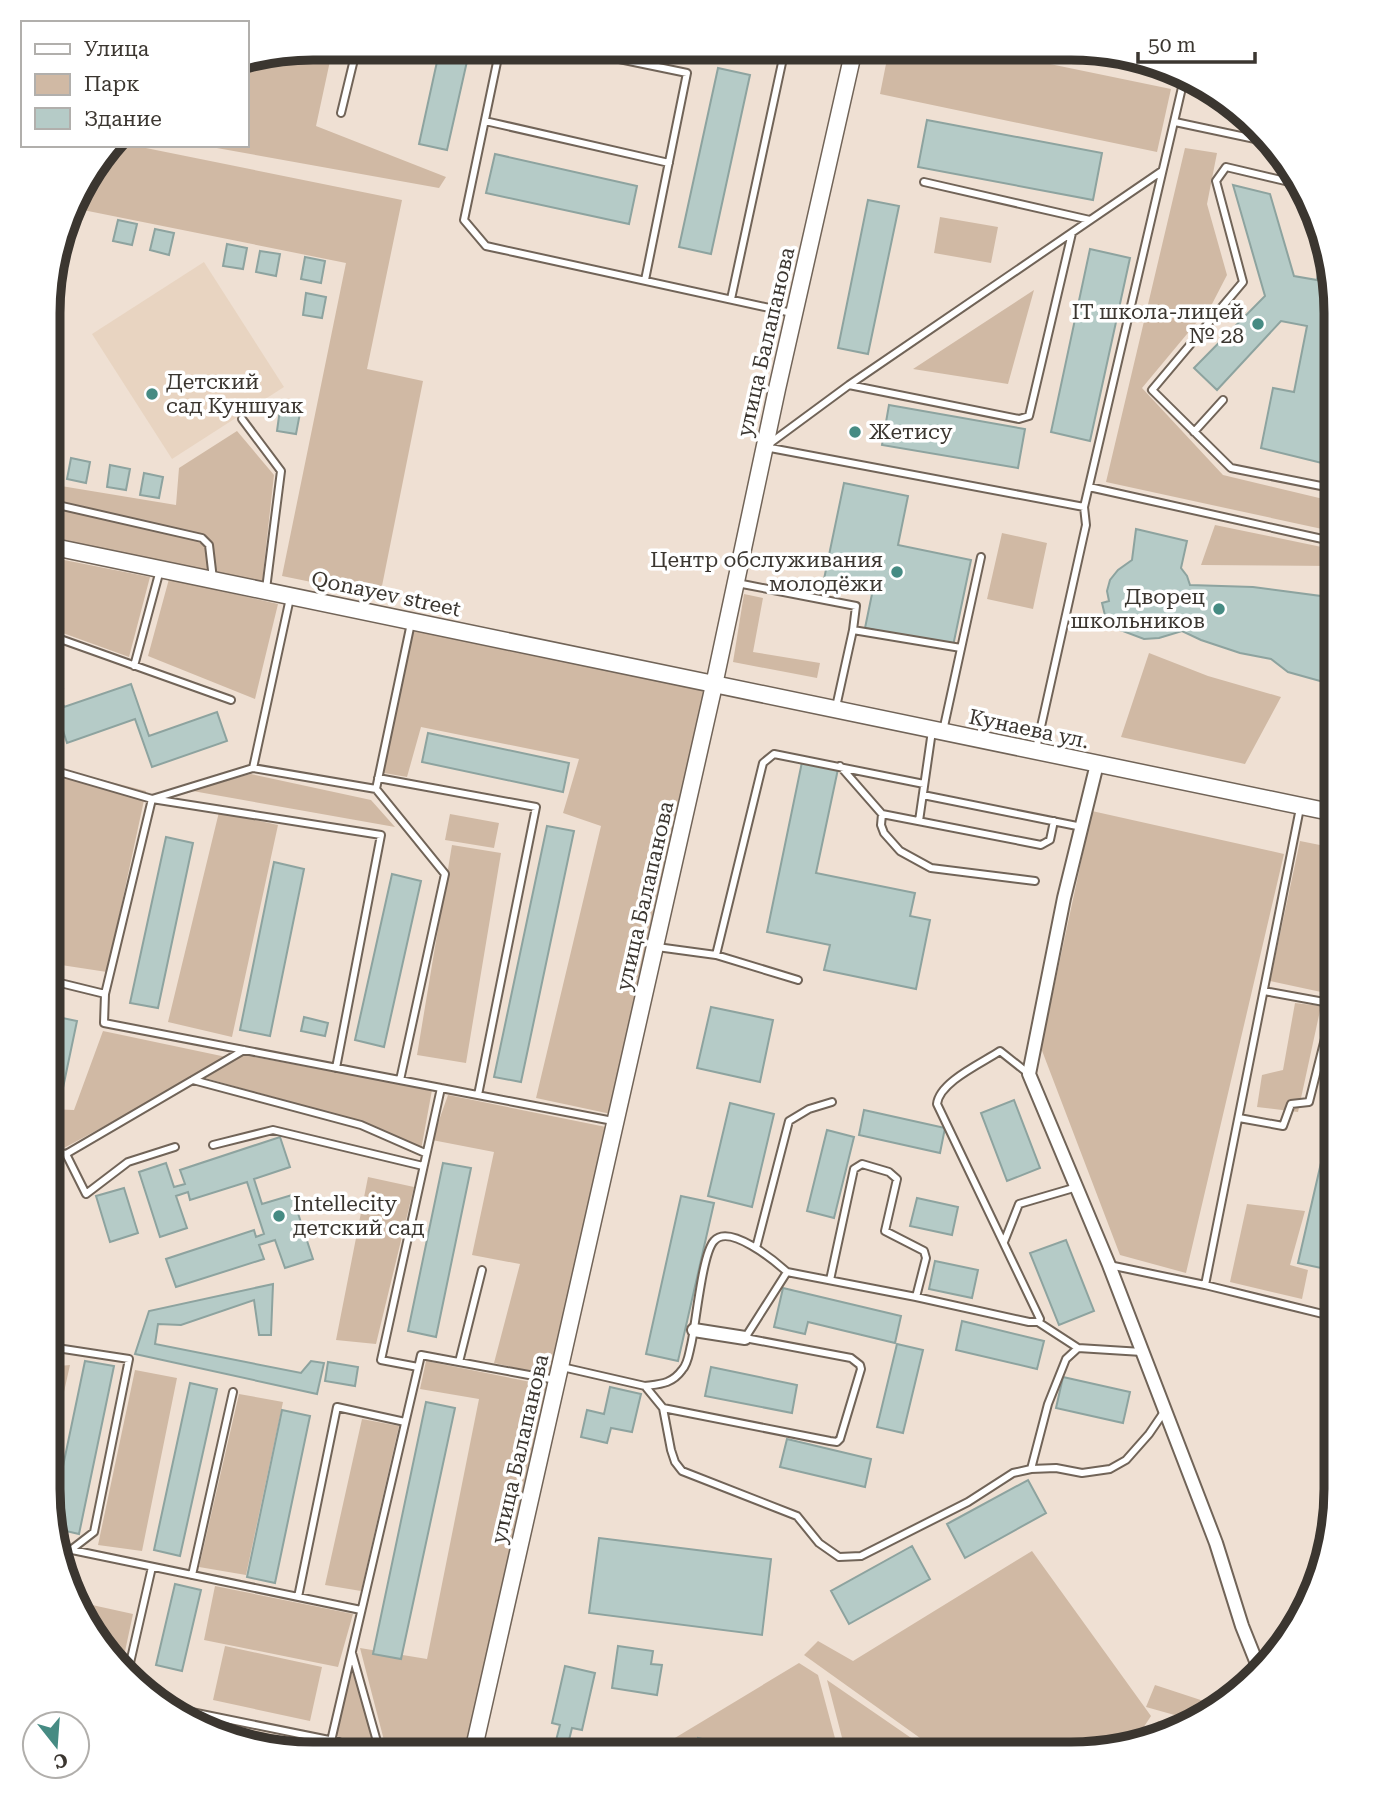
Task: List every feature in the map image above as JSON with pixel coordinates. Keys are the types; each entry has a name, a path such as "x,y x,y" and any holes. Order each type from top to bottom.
{"street":[{"name":"улица Балапанова","path":"475,1742 714,685 764,447 852,60"},
{"name":"Qonayev street","path":"60,548 714,685"},
{"name":"Кунаева ул.","path":"714,685 1324,811"},
{"path":"1097,764 1064,898 1029,1074 1109,1265 1216,1543 1242,1626 1256,1660"},
{"path":"694,1330 745,1338"}],"lane":[{"path":"341,113 354,60"},
{"path":"498,60 464,220 486,246 794,313"},
{"path":"624,60 687,73 645,281"},
{"path":"731,299 783,60"},
{"path":"1036,752 1086,525 1084,508 1183,86"},
{"path":"485,121 669,163"},
{"path":"1175,122 1254,139"},
{"path":"1287,181 1226,167 1216,181 1243,282 1152,390 1231,468 1324,487"},
{"path":"764,447 849,385 1163,171"},
{"path":"924,182 1090,220"},
{"path":"849,385 1018,418 1029,416 1072,232"},
{"path":"1194,432 1223,400"},
{"path":"242,419 281,471 266,591"},
{"path":"764,447 1084,508"},
{"path":"1089,487 1324,539"},
{"path":"60,506 202,538 209,545 214,581"},
{"path":"919,821 924,784 961,648 981,557"},
{"path":"134,666 161,569"},
{"path":"736,583 856,606 835,710"},
{"path":"253,768 290,596"},
{"path":"376,789 411,621"},
{"path":"853,630 961,648"},
{"path":"60,639 231,700"},
{"path":"716,956 762,763 775,754 924,784"},
{"path":"840,766 882,814 1041,845 1050,840 1054,821"},
{"path":"152,799 253,768 376,789 445,874 400,1080"},
{"path":"60,772 152,799 381,835 336,1068"},
{"path":"378,778 536,807 478,1095"},
{"path":"923,795 1082,827"},
{"path":"152,799 105,994 104,1023 615,1121"},
{"path":"1205,1285 1301,806"},
{"path":"882,814 881,825 884,833 900,851 931,868 1035,881"},
{"path":"655,946 716,956 798,980"},
{"path":"60,983 105,994"},
{"path":"1264,991 1324,1001"},
{"path":"1239,1118 1283,1126 1291,1104 1309,1102 1324,1045"},
{"path":"60,1153 66,1154 244,1050"},
{"path":"1029,1074 1000,1051 945,1086 938,1095 937,1104 1004,1241 1040,1319 1038,1322"},
{"path":"193,1080 361,1125 425,1153"},
{"path":"418,1367 381,1360 441,1088"},
{"path":"756,1248 789,1121 809,1109 832,1102"},
{"path":"212,1145 273,1130 424,1166"},
{"path":"66,1154 86,1194 128,1162 175,1147"},
{"path":"830,1280 854,1169 862,1164 889,1172 897,1179 885,1231 924,1251 926,1258 916,1297"},
{"path":"1004,1241 1019,1204 1077,1187"},
{"path":"331,1741 421,1354 458,1362 645,1386 672,1381 685,1368 712,1242 726,1236 768,1254 787,1272 1038,1322 1078,1348 1142,1352"},
{"path":"1109,1265 1324,1314"},
{"path":"458,1362 482,1270"},
{"path":"663,1408 837,1442 840,1439 860,1365 851,1358 745,1338 787,1272"},
{"path":"60,1348 129,1359 94,1532 68,1553"},
{"path":"1031,1469 1048,1404 1066,1359 1078,1348"},
{"path":"645,1386 663,1408 671,1450 682,1471 797,1516 819,1543 839,1557 861,1556 968,1502 1013,1473 1031,1469 1056,1468 1082,1473 1110,1469 1126,1460 1164,1412"},
{"path":"192,1575 233,1392"},
{"path":"298,1597 337,1406 405,1422"},
{"path":"71,1550 361,1610"},
{"path":"130,1663 152,1567"},
{"path":"352,1651 377,1742"},
{"path":"196,1713 339,1742"}],"shaded area":[{"path":"204,262 284,387 172,459 92,334"}],"green space":[{"path":"296,60 330,60 316,126 446,177 439,188 211,147 248,147 248,68"},
{"path":"887,60 1030,60 1171,89 1157,152 880,94"},
{"path":"121,147 141,147 402,200 367,369 423,381 380,596 282,576 346,263 82,210 93,186"},
{"path":"1185,148 1217,153 1207,204 1227,275 1212,304 1142,388 1223,475 1324,499 1324,529 1106,482"},
{"path":"940,217 998,227 991,263 934,253"},
{"path":"1034,290 1008,384 913,369"},
{"path":"237,431 274,475 262,583 60,541 60,486 176,505 179,468"},
{"path":"1215,525 1324,548 1324,566 1201,565"},
{"path":"1002,533 1047,543 1033,609 987,599"},
{"path":"60,559 150,577 129,657 60,632"},
{"path":"169,579 278,604 255,699 148,656"},
{"path":"744,594 763,598 753,652 820,663 817,678 733,662"},
{"path":"413,626 709,690 611,1114 536,1098 601,826 563,813 579,759 421,727 407,777 384,773"},
{"path":"1149,653 1208,676 1281,697 1245,764 1121,737"},
{"path":"60,769 146,791 107,972 60,965"},
{"path":"251,774 371,800 395,827 187,790"},
{"path":"1092,811 1284,854 1186,1273 1120,1255 1041,1048"},
{"path":"219,812 278,825 232,1037 168,1022"},
{"path":"450,814 499,823 494,848 445,840"},
{"path":"1300,841 1324,846 1324,993 1270,981"},
{"path":"452,845 501,853 466,1063 417,1055"},
{"path":"1295,1003 1321,1006 1298,1112 1257,1107 1262,1075 1283,1070"},
{"path":"103,1031 231,1058 64,1148 60,1147 60,1109 74,1110"},
{"path":"243,1055 432,1090 421,1150 367,1123 205,1078"},
{"path":"448,1095 611,1128 552,1376 494,1363 520,1264 472,1255 494,1152 432,1140"},
{"path":"368,1177 414,1187 376,1344 336,1340"},
{"path":"1247,1204 1305,1211 1290,1265 1308,1270 1302,1299 1230,1282"},
{"path":"426,1361 551,1386 470,1742 384,1742 360,1648 427,1659 479,1399 420,1389"},
{"path":"70,1365 60,1410 60,1366"},
{"path":"135,1370 177,1378 142,1551 98,1545"},
{"path":"239,1394 283,1402 246,1575 199,1567"},
{"path":"362,1419 399,1426 361,1591 325,1585"},
{"path":"1032,1551 1151,1716 1141,1731 1087,1741 926,1742 804,1655 818,1641 853,1661"},
{"path":"215,1586 353,1614 338,1667 204,1640"},
{"path":"87,1604 133,1614 124,1657 102,1629"},
{"path":"225,1646 322,1667 310,1721 213,1700"},
{"path":"799,1663 818,1675 836,1742 668,1742"},
{"path":"353,1669 374,1742 343,1742 335,1735"},
{"path":"827,1680 917,1742 843,1742"},
{"path":"1155,1685 1206,1702 1180,1716 1146,1707"},
{"path":"217,1723 307,1742 263,1737"}],"building":[{"path":"437,60 467,60 447,150 419,144"},
{"path":"718,68 750,75 711,254 679,247"},
{"path":"927,120 1102,153 1093,200 918,167"},
{"path":"495,154 637,186 629,224 486,193"},
{"name":"IT школа-лицей № 28","path":"1233,185 1270,194 1294,276 1317,280 1319,264 1324,312 1322,463 1261,448 1273,388 1294,392 1307,326 1281,321 1217,390 1194,368 1265,296"},
{"path":"868,200 899,206 868,354 838,348"},
{"path":"118,220 137,224 132,245 113,241"},
{"path":"155,229 174,233 169,255 150,250"},
{"path":"227,244 247,248 243,269 223,266"},
{"path":"1090,249 1130,258 1090,441 1051,432"},
{"path":"260,251 280,254 276,276 256,272"},
{"path":"305,257 325,261 321,283 301,279"},
{"path":"306,293 326,297 322,318 303,315"},
{"path":"889,405 1025,429 1018,468 882,445"},
{"path":"280,409 300,413 296,434 277,431"},
{"path":"71,458 90,462 86,483 67,479"},
{"path":"110,465 130,469 126,490 107,487"},
{"path":"144,473 163,477 159,498 140,495"},
{"name":"Центр обслуживания молодёжи","path":"844,483 908,496 898,545 971,560 953,646 865,628 872,594 823,584"},
{"name":"Дворец школьников","path":"1136,529 1187,541 1181,568 1190,585 1253,587 1324,596 1324,681 1288,672 1271,659 1240,653 1182,631 1159,638 1144,639 1120,630 1114,620 1107,624 1102,603 1109,601 1107,591 1110,580 1132,560"},
{"path":"131,684 149,736 217,712 227,741 152,767 135,719 67,743 60,721 60,696 64,707"},
{"path":"428,733 569,763 563,792 422,762"},
{"path":"802,762 838,769 816,873 915,893 910,916 930,920 916,989 824,970 830,945 767,932"},
{"path":"547,826 574,831 521,1082 494,1077"},
{"path":"166,837 193,843 158,1008 130,1003"},
{"path":"274,862 304,869 270,1036 240,1030"},
{"path":"392,874 421,881 384,1047 355,1040"},
{"path":"711,1007 773,1020 760,1082 697,1068"},
{"path":"60,1017 77,1021 60,1102"},
{"path":"304,1017 328,1023 325,1036 301,1031"},
{"path":"1014,1100 1040,1168 1007,1181 981,1113"},
{"path":"730,1103 774,1114 752,1207 708,1196"},
{"path":"864,1110 945,1128 940,1153 859,1135"},
{"path":"827,1130 854,1137 834,1218 807,1211"},
{"name":"Intellecity детский сад","path":"280,1137 290,1167 254,1179 262,1204 292,1195 313,1259 285,1268 275,1240 259,1245 264,1259 176,1287 166,1259 254,1230 256,1237 264,1234 247,1182 190,1200 188,1192 176,1196 187,1228 160,1237 139,1172 166,1163 174,1187 185,1184 180,1170"},
{"path":"1324,1150 1324,1269 1298,1263"},
{"path":"443,1163 471,1168 436,1337 408,1331"},
{"path":"124,1188 138,1233 110,1242 96,1196"},
{"path":"681,1196 714,1203 678,1361 646,1354"},
{"path":"917,1198 958,1207 952,1235 910,1226"},
{"path":"1066,1240 1094,1311 1059,1325 1030,1253"},
{"path":"935,1261 978,1270 972,1298 929,1289"},
{"path":"273,1284 271,1335 259,1335 254,1300 181,1325 158,1324 155,1344 301,1373 311,1361 324,1363 317,1394 135,1354 149,1311"},
{"path":"783,1288 901,1316 895,1343 808,1322 805,1334 774,1327"},
{"path":"962,1321 1044,1341 1037,1369 956,1350"},
{"path":"897,1344 923,1350 903,1433 877,1427"},
{"path":"85,1361 114,1366 79,1534 63,1530 60,1481"},
{"path":"328,1362 358,1367 355,1386 325,1381"},
{"path":"711,1367 797,1385 792,1413 705,1396"},
{"path":"1063,1377 1130,1392 1123,1423 1056,1408"},
{"path":"190,1383 217,1389 180,1556 154,1550"},
{"path":"610,1387 641,1394 632,1432 611,1428 607,1443 581,1437 587,1410 604,1414"},
{"path":"426,1402 455,1408 401,1659 373,1654"},
{"path":"282,1410 310,1416 275,1583 247,1577"},
{"path":"787,1439 871,1459 865,1487 780,1467"},
{"path":"1028,1480 1046,1513 965,1558 947,1524"},
{"path":"599,1538 771,1559 762,1635 589,1613"},
{"path":"912,1546 930,1579 849,1624 831,1591"},
{"path":"175,1584 201,1590 182,1671 156,1665"},
{"path":"618,1646 653,1651 651,1664 662,1665 657,1695 612,1688"},
{"path":"565,1666 595,1673 582,1730 572,1728 568,1742 556,1742 560,1725 552,1723"},
{"path":"698,1738 714,1742 697,1742"}],"place":[{"name":"IT школа-лицей № 28","path":"1258,324"},
{"name":"Детский сад Куншуак","path":"152,394"},
{"name":"Жетису","path":"855,432"},
{"name":"Центр обслуживания молодёжи","path":"897,572"},
{"name":"Дворец школьников","path":"1219,609"},
{"name":"Intellecity детский сад","path":"279,1216"}]}
